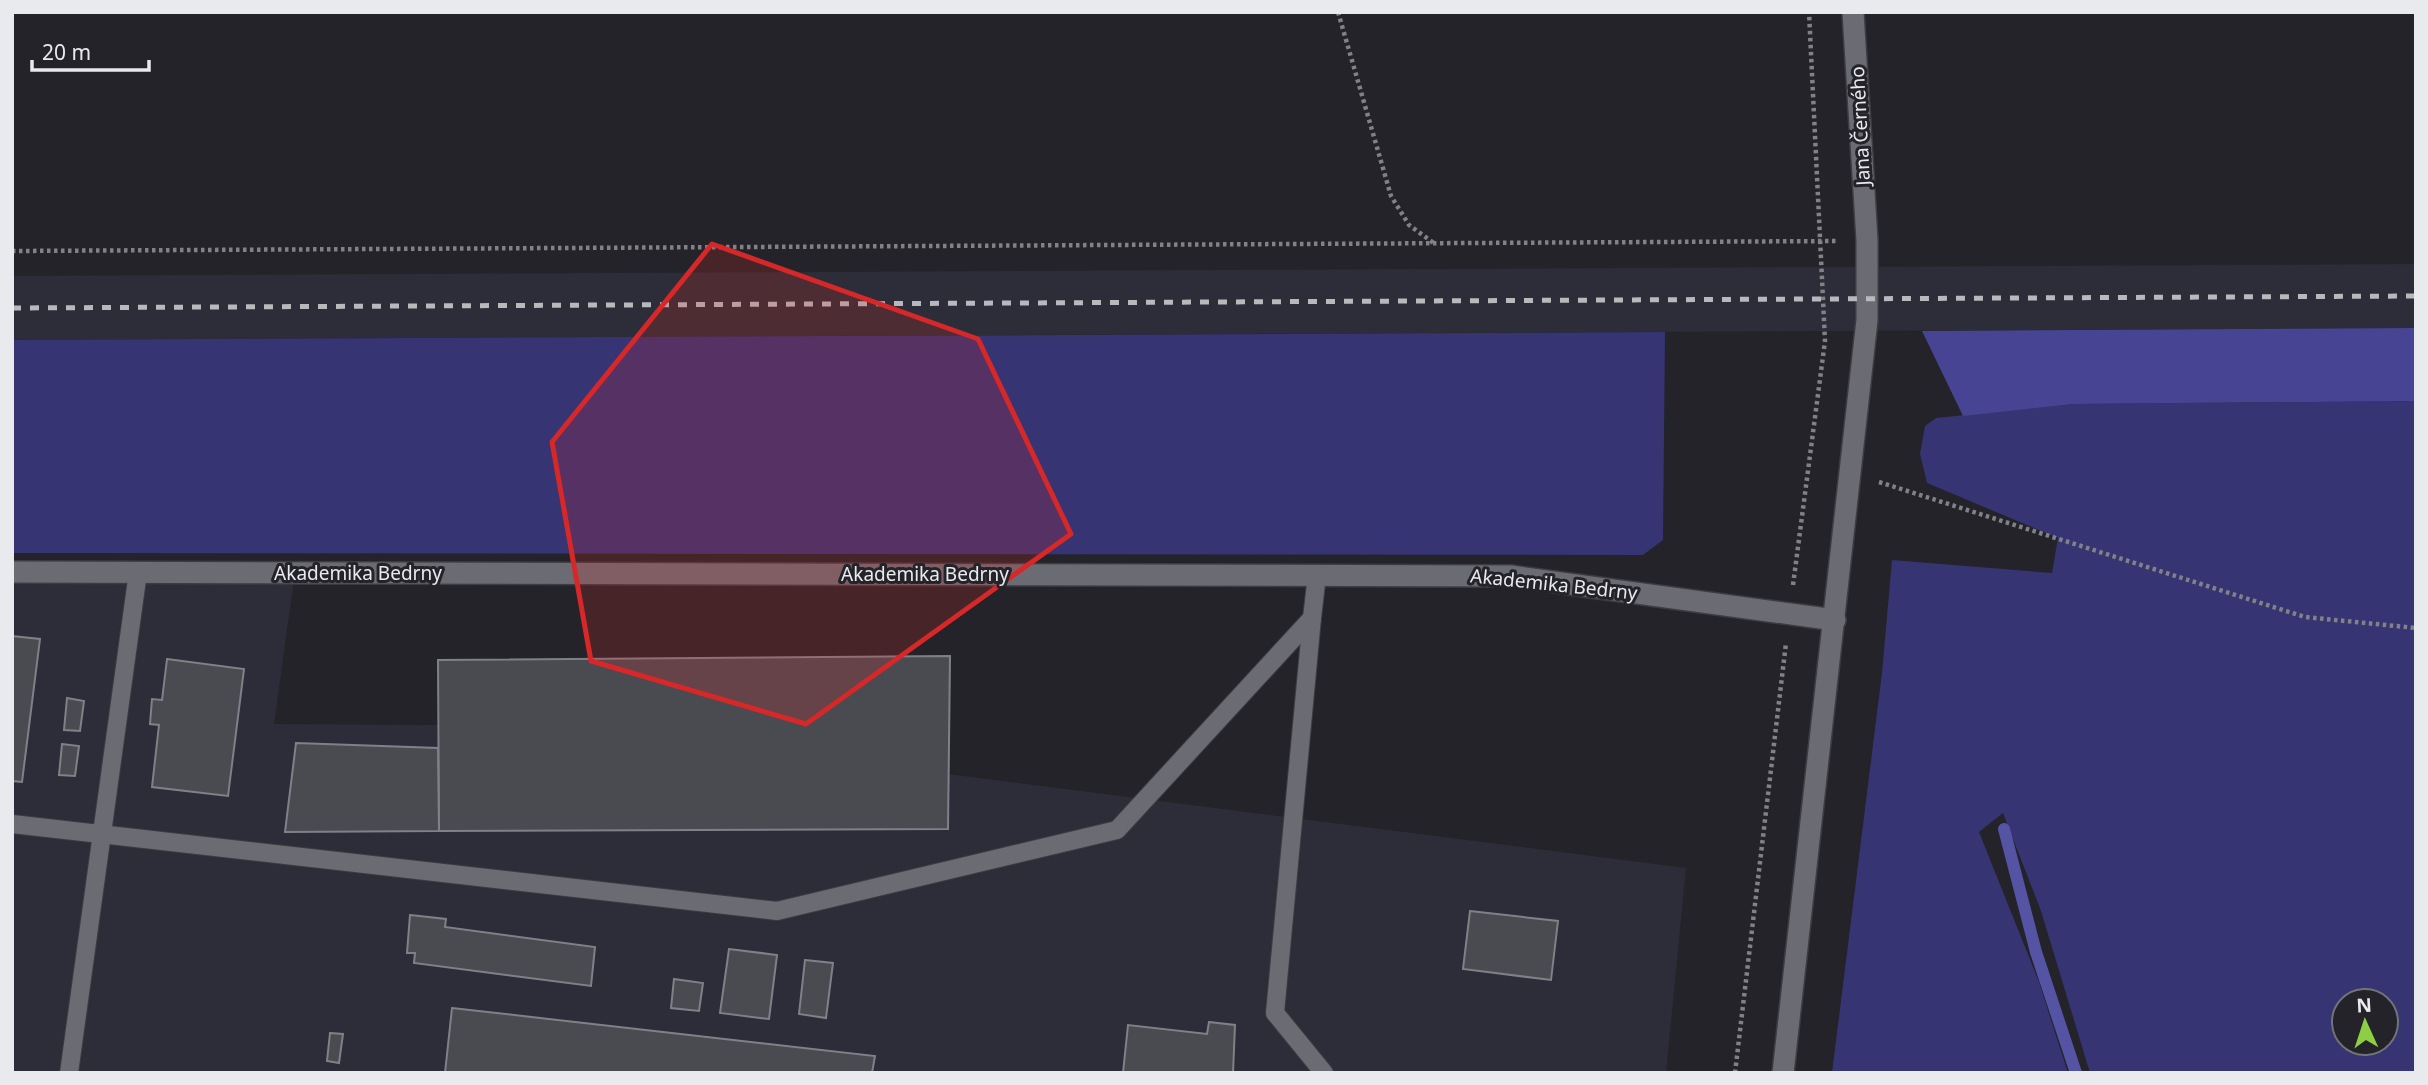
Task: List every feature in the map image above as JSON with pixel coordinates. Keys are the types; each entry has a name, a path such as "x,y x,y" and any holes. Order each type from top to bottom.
{"street":[{"name":"Jana Černého","path":"1851,473 1867,320 1867,240 1853,12"},
{"path":"1783,1073 1851,473"},
{"name":"Akademika Bedrny","path":"12,572 1511,576 1835,620"}],"lane":[{"path":"69,1073 138,572"},
{"path":"1317,575 1275,1013 1324,1073"},
{"path":"12,824 777,911 1117,830 1312,618"}],"path":[{"path":"1338,12 1391,196 1409,225 1435,244"},
{"path":"1735,1073 1789,614 1825,341 1809,12"},
{"path":"12,251 1867,240"},
{"path":"1851,473 2305,617 2416,628"}],"highlighted area":[{"path":"712,244 978,339 1071,534 806,724 591,661 552,442"}],"shaded area":[{"path":"2416,264 2416,328 12,340 12,276"},
{"path":"2416,328 2416,401 2074,404 1963,416 1922,331"},
{"path":"1665,332 1663,540 1643,555 12,553 12,340"},
{"path":"2416,401 2416,1073 2090,1073 2041,911 2003,813 1979,832 2039,982 2068,1073 1832,1073 1882,673 1892,560 2052,573 2058,538 1927,483 1920,454 1925,426 1936,418 2074,404"},
{"path":"295,572 274,724 571,726 1686,868 1666,1073 12,1073 12,573"}],"building":[{"path":"12,636 40,639 22,782 12,781"},
{"path":"950,656 948,829 439,831 438,660"},
{"path":"167,659 244,669 228,796 152,787 159,725 150,724 152,699 162,700"},
{"path":"67,698 84,701 80,731 64,730"},
{"path":"296,743 438,748 439,831 285,832"},
{"path":"62,744 79,746 75,776 59,775"},
{"path":"1470,911 1558,921 1551,980 1463,969"},
{"path":"410,915 446,919 445,927 595,947 591,986 414,963 415,953 407,953"},
{"path":"729,949 777,955 769,1019 720,1013"},
{"path":"805,960 833,963 826,1018 799,1014"},
{"path":"674,979 703,983 699,1011 671,1008"},
{"path":"452,1008 875,1056 872,1073 445,1073"},
{"path":"1209,1022 1235,1025 1233,1073 1123,1073 1128,1025 1207,1034"},
{"path":"330,1033 343,1034 339,1063 327,1061"}],"waterway":[{"path":"2004,829 2036,952 2076,1073"}],"railway":[{"path":"12,308 2416,296"}]}
